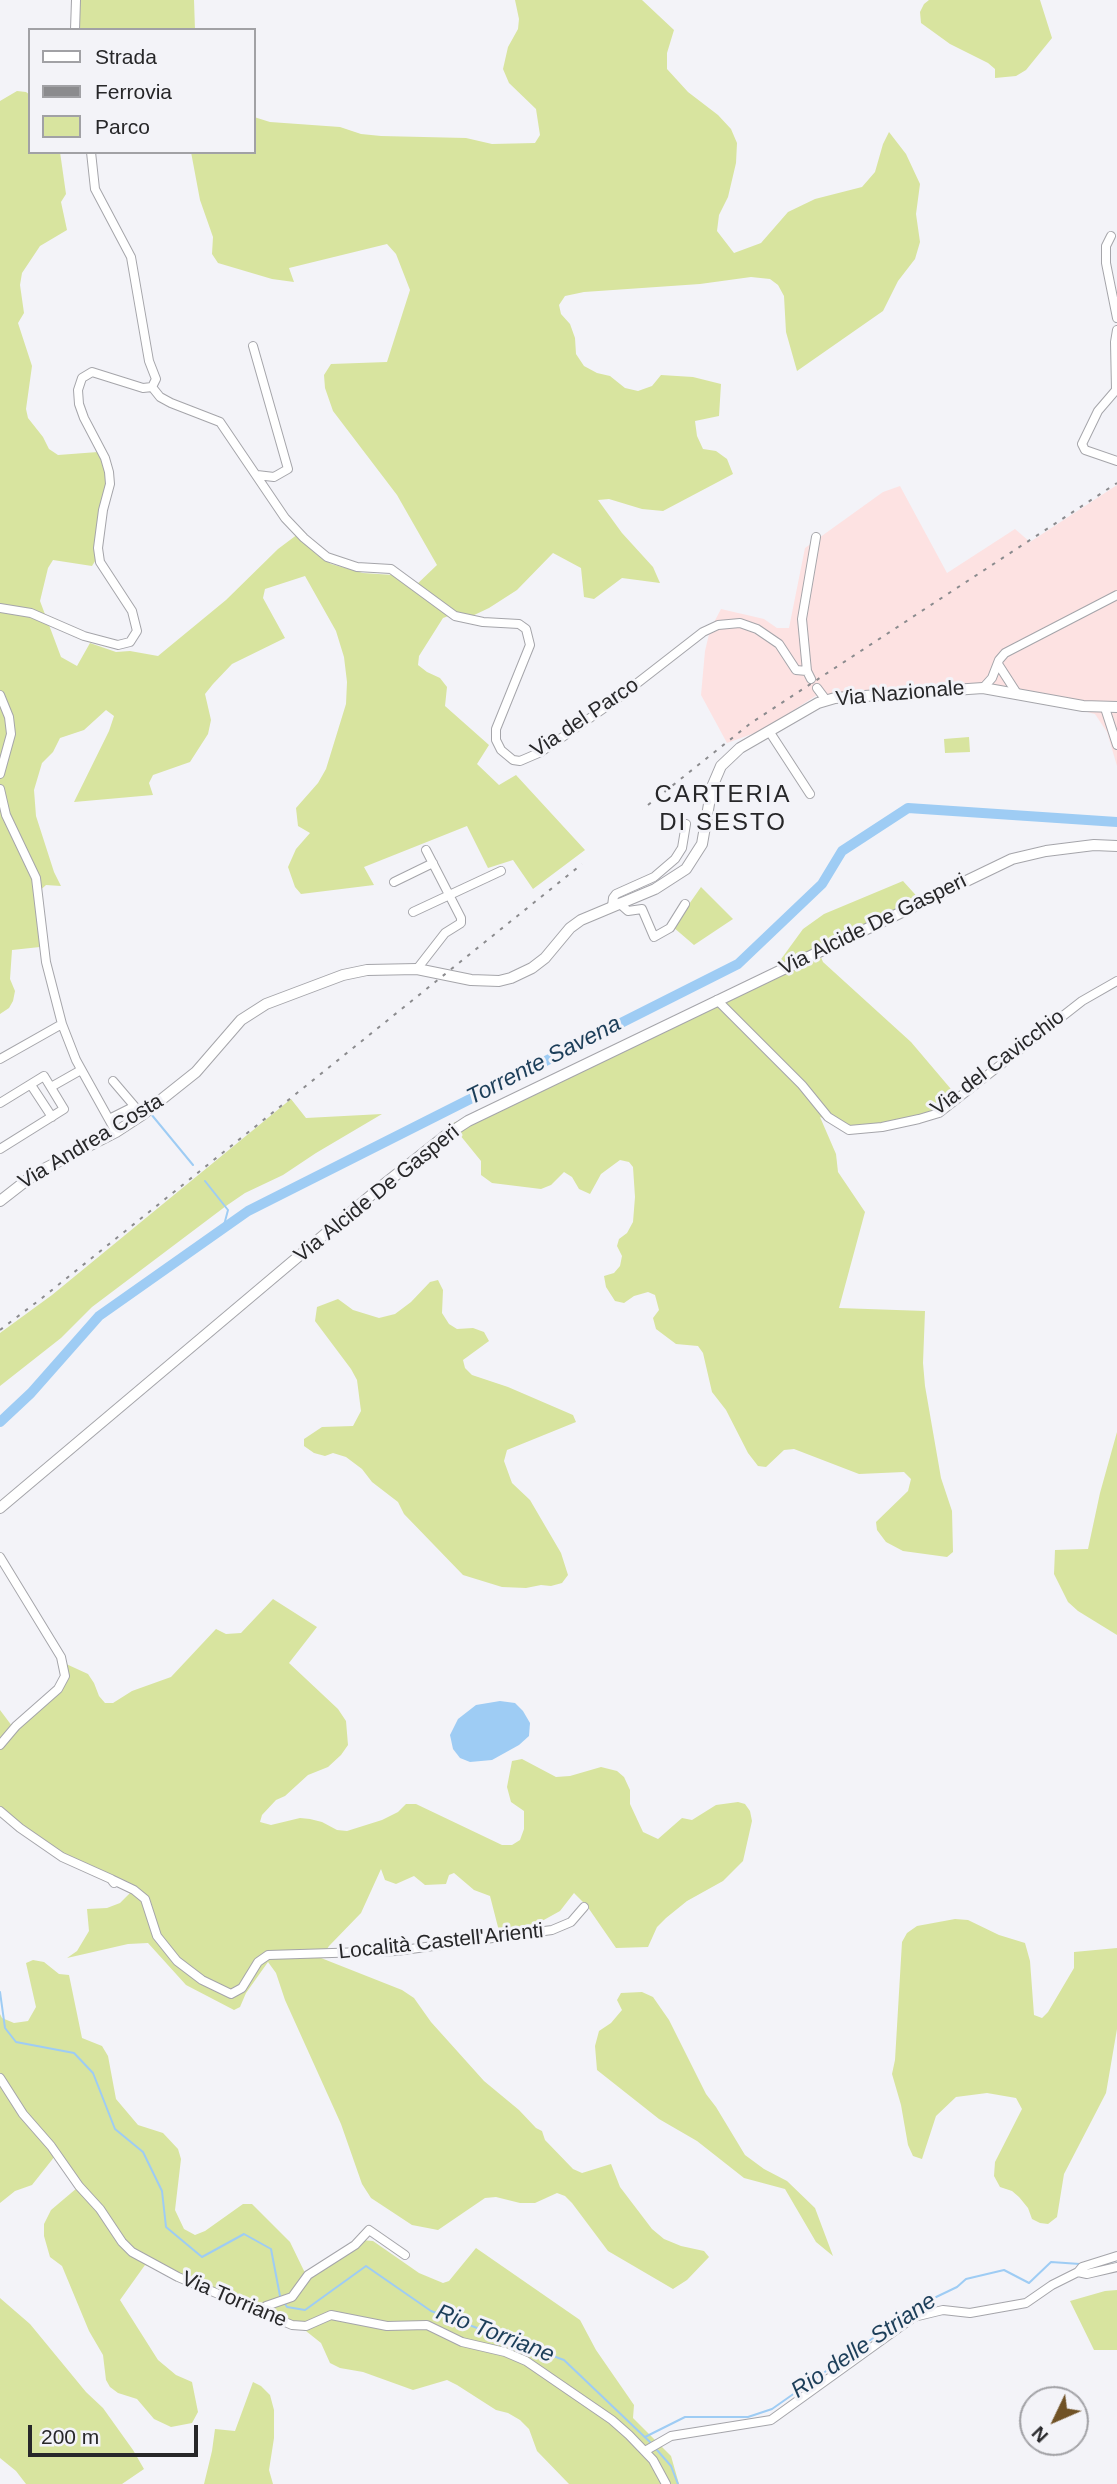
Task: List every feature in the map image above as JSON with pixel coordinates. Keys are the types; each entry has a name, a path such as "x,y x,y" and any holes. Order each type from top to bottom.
{"main road":[{"name":"Via Nazionale","path":"581,920 663,886 692,862 702,844 716,773 733,754 826,700 950,688 983,688 1083,706 1117,707"},
{"name":"Via Alcide De Gasperi","path":"0,1508 445,1136 468,1121 1012,859 1046,850 1094,845 1117,846"},
{"name":"Via Andrea Costa","path":"0,1201 36,1173 116,1132 142,1115 196,1072 236,1025 253,1010 343,975 367,970 416,970 471,980 499,981 511,978 537,966 581,920"}],"street":[{"path":"75,28 76,0"},
{"path":"0,608 31,613 84,636 108,643 124,645 135,636 136,626 132,611 100,562 98,548 110,478 108,465 81,410 78,390 82,378 92,372 143,388 152,387 156,379 149,361 131,257 94,189 91,154"},
{"path":"1111,236 1106,246 1106,263 1117,318"},
{"path":"1117,330 1116,389 1098,411 1082,444 1085,450 1117,461"},
{"path":"253,346 288,469 274,477 257,475"},
{"name":"Via del Parco","path":"152,387 160,397 171,403 220,422 285,517 304,538 327,557 356,567 391,569 455,617 519,624 526,629 530,645 496,729 496,740 501,750 513,760 520,761 541,752 613,702 703,632 718,625 740,623 757,629 779,644 796,670 809,675 802,631 803,608 816,537"},
{"path":"999,689 998,664 1007,651 1117,595"},
{"path":"983,688 999,673"},
{"path":"999,673 1016,692"},
{"path":"817,688 826,700"},
{"path":"0,695 9,717 11,734 0,774"},
{"path":"1105,708 1117,745"},
{"path":"769,731 810,794"},
{"path":"0,789 6,816 36,878 46,962 62,1024 81,1070 116,1132"},
{"name":"Via Nazionale","path":"615,904 613,898 616,894 654,877 675,859 682,848 686,824"},
{"path":"416,970 445,933 461,923 461,918 426,849"},
{"path":"394,882 433,863"},
{"path":"413,912 501,871"},
{"path":"615,904 628,911 642,909 654,937 670,928 685,904"},
{"name":"Via del Cavicchio","path":"717,1000 802,1085 828,1117 849,1130 882,1127 939,1113 1082,1001 1117,981"},
{"path":"0,1059 62,1024"},
{"path":"51,1087 81,1070"},
{"path":"0,1103 44,1076 64,1109 0,1149"},
{"path":"113,1081 142,1115"},
{"path":"31,1085 51,1117"},
{"path":"108,1119 133,1107"},
{"path":"0,1557 61,1657 65,1676 58,1689 16,1726 0,1745"},
{"name":"Località Castell'Arienti","path":"0,1811 62,1857 135,1890 145,1899 157,1936 177,1961 202,1980 231,1994 242,1988 258,1962 268,1955 396,1951 552,1930 571,1922 584,1907"},
{"name":"Via Torriane","path":"0,2078 23,2115 51,2146 132,2252 178,2277 299,2327 309,2326 331,2315 387,2326 427,2325 462,2342 505,2352 526,2361 650,2448 666,2484"},
{"path":"262,2313 266,2306 294,2295 308,2275 355,2245 369,2230 405,2255"},
{"path":"650,2448 671,2436 771,2420 914,2317 943,2310 970,2313 1026,2303 1083,2268 1117,2256"},
{"path":"1083,2268 1087,2274 1117,2267"}],"shaded area":[{"path":"1117,485 1117,766 1107,732 1095,714 1032,698 994,692 824,702 817,695 763,730 727,743 701,695 705,651 710,630 721,609 764,619 777,628 789,628 805,548 883,492 900,486 947,573 1015,529 1030,542"}],"green space":[{"path":"79,0 194,0 195,28 76,28"},
{"path":"515,0 642,0 674,30 667,53 667,69 688,92 718,115 731,129 737,143 736,163 728,197 719,215 717,231 734,253 761,243 788,212 815,199 862,187 875,172 889,132 906,154 920,184 916,214 920,242 915,259 898,281 883,311 797,371 786,332 784,296 778,285 770,279 751,277 700,284 584,292 565,296 559,305 561,314 570,324 575,338 576,354 584,366 610,376 625,388 638,391 652,386 661,375 693,377 721,384 719,416 695,421 697,436 703,449 716,451 727,459 733,474 663,511 642,509 609,499 598,500 622,533 653,567 660,583 622,578 594,599 584,597 581,568 553,553 517,590 489,608 470,617 451,615 443,618 419,656 418,665 440,678 447,687 445,706 489,745 477,764 499,785 516,775 585,850 533,889 513,860 488,868 467,826 364,867 374,885 301,894 295,887 288,867 296,849 310,833 298,826 296,808 318,783 326,769 346,704 347,682 344,657 336,631 305,576 265,589 263,598 285,638 232,664 213,684 205,694 211,720 208,734 190,762 153,775 149,783 153,795 74,802 109,731 114,716 106,710 84,730 60,738 53,752 42,763 34,790 36,816 61,886 46,885 35,895 40,947 12,950 10,979 15,991 9,1008 0,1014 0,101 17,91 28,94 28,154 60,154 66,194 61,202 67,230 40,246 22,273 20,285 24,313 18,323 32,366 26,409 28,418 49,449 58,455 98,452 107,467 109,481 97,558 92,566 53,560 48,568 40,601 61,657 77,666 90,643 116,652 130,651 158,656 226,600 278,549 298,534 316,554 331,564 363,573 393,575 413,588 437,565 397,495 333,411 325,388 324,375 331,364 387,362 410,290 396,254 387,244 289,268 294,282 272,279 218,263 212,254 213,237 200,200 191,154 256,154 256,118 270,122 340,127 361,134 381,136 466,138 492,144 535,143 540,135 536,109 509,83 503,69 519,19"},
{"path":"929,0 1040,0 1052,38 1026,70 1016,76 995,78 995,69 988,63 950,44 921,23 920,12"},
{"path":"969,737 970,752 945,753 944,739"},
{"path":"903,881 922,902 820,955 823,962 911,1042 956,1095 930,1116 861,1132 820,1117 836,1154 838,1172 865,1212 839,1308 925,1311 925,1386 941,1478 952,1511 953,1552 947,1557 903,1551 886,1542 877,1530 876,1522 908,1491 911,1479 904,1472 859,1474 794,1449 784,1450 766,1467 758,1466 748,1453 726,1410 712,1392 703,1353 698,1346 676,1344 656,1329 653,1318 659,1310 655,1295 648,1292 634,1296 624,1303 615,1301 606,1287 604,1276 614,1273 620,1266 622,1256 617,1246 619,1239 627,1233 633,1222 633,1167 629,1162 620,1160 601,1174 590,1194 579,1189 572,1177 564,1172 551,1185 541,1189 492,1183 481,1175 481,1161 451,1124 554,1078 771,973 803,929 824,914"},
{"path":"701,887 733,919 694,945 673,927"},
{"path":"291,1099 306,1118 382,1114 283,1175 245,1193 226,1206 92,1307 61,1338 0,1386 0,1333 52,1295"},
{"path":"438,1280 443,1290 442,1313 449,1324 457,1329 473,1328 484,1332 489,1341 463,1360 465,1368 472,1375 573,1415 576,1422 507,1450 504,1461 512,1483 530,1500 561,1553 568,1575 562,1583 526,1588 502,1587 463,1575 404,1514 398,1502 372,1482 362,1469 346,1457 333,1453 325,1456 304,1446 304,1439 322,1427 353,1426 361,1411 357,1380 315,1321 317,1307 338,1299 353,1310 379,1318 395,1314 430,1282"},
{"path":"1117,1432 1117,1635 1068,1602 1054,1574 1055,1550 1088,1549"},
{"path":"273,1599 317,1627 289,1663 338,1709 346,1721 348,1745 328,1767 308,1775 285,1796 276,1800 262,1815 260,1822 271,1825 300,1818 310,1819 337,1830 347,1831 382,1820 398,1812 406,1804 416,1804 502,1845 512,1845 520,1840 524,1829 524,1811 511,1802 507,1787 512,1761 522,1759 556,1777 601,1767 617,1771 624,1777 630,1790 630,1804 643,1832 658,1839 682,1818 692,1820 716,1805 738,1802 745,1804 750,1811 752,1821 743,1861 723,1881 687,1901 666,1918 657,1927 648,1947 616,1948 587,1906 574,1893 560,1911 533,1926 499,1931 490,1896 474,1890 454,1873 449,1875 446,1884 425,1885 414,1876 396,1884 385,1880 381,1869 361,1913 321,1958 402,1990 414,1998 431,2022 484,2081 542,2131 545,2140 573,2169 582,2173 611,2164 620,2187 652,2229 664,2239 704,2251 709,2257 687,2280 673,2289 608,2251 572,2203 557,2193 535,2203 485,2198 438,2230 412,2225 371,2198 362,2184 341,2124 285,2000 276,1973 268,1962 246,1993 240,2007 234,2010 186,1985 148,1943 128,1944 67,1958 77,1951 89,1931 87,1909 107,1908 120,1903 131,1892 68,1861 0,1814 0,1710 12,1726 54,1690 61,1679 64,1663 88,1674 105,1703 113,1703 132,1691 171,1677 216,1629 226,1634 241,1633"},
{"path":"955,1919 968,1920 999,1935 1025,1943 1030,1961 1034,2015 1042,2018 1074,1968 1074,1952 1117,1948 1117,2029 1106,2093 1064,2174 1057,2217 1048,2224 1032,2219 1028,2208 1019,2197 1000,2187 994,2176 995,2162 1022,2109 1016,2098 987,2093 956,2097 936,2116 922,2159 913,2156 908,2145 892,2074 902,1942 907,1933 917,1926"},
{"path":"33,1960 44,1962 59,1974 69,1975 82,2038 102,2046 108,2056 116,2099 138,2125 163,2133 178,2149 181,2159 175,2210 184,2229 195,2235 243,2204 252,2204 290,2242 306,2275 361,2240 373,2241 419,2273 443,2283 449,2281 476,2248 580,2320 596,2350 634,2405 633,2418 671,2456 679,2484 569,2484 537,2451 529,2429 520,2420 496,2410 457,2385 447,2380 413,2390 363,2372 340,2368 330,2363 321,2343 306,2331 242,2311 228,2300 145,2265 120,2300 158,2360 176,2375 192,2382 198,2412 192,2423 171,2427 154,2419 137,2399 118,2393 110,2387 106,2380 103,2355 89,2331 62,2266 50,2257 44,2236 44,2224 51,2210 77,2188 55,2156 32,2185 15,2191 0,2203 0,2014 2,2018 14,2023 28,2021 36,2007 26,1963"},
{"path":"642,1992 653,1997 669,2020 706,2094 745,2155 787,2181 815,2208 833,2256 816,2242 785,2189 744,2178 697,2141 659,2119 597,2070 595,2046 599,2031 611,2023 622,2010 617,2000 621,1993"},
{"path":"1117,2290 1117,2350 1094,2350 1070,2301"},
{"path":"0,2298 30,2324 86,2392 103,2408 144,2469 122,2484 26,2484 16,2471 0,2458"},
{"path":"253,2382 270,2395 274,2410 274,2438 269,2470 273,2484 204,2484 215,2429 235,2431"}],"water":[{"path":"500,1701 515,1703 523,1711 530,1723 529,1736 519,1745 492,1760 470,1762 460,1758 453,1749 450,1735 458,1719 476,1705"}],"waterway":[{"name":"Torrente Savena","path":"0,1422 31,1393 99,1316 248,1211 738,964 822,884 842,851 908,808 1117,822"},
{"path":"151,1114 193,1165"},
{"path":"205,1181 228,1210 223,1229"},
{"name":"Rio Torriane","path":"0,1992 5,2028 16,2042 74,2053 93,2073 115,2129 143,2152 162,2191 166,2227 202,2257 244,2234 271,2249 280,2296"},
{"name":"Rio delle Striane","path":"1108,2263 1117,2260"},
{"name":"Rio delle Striane","path":"645,2437 685,2417 748,2417 772,2409 896,2322 907,2311 957,2287 966,2279 1004,2270 1029,2283 1051,2262 1080,2264"},
{"name":"Rio Torriane","path":"285,2304 287,2307 305,2310 366,2266 431,2311 564,2360 651,2443"},
{"name":"Rio Torriane","path":"657,2450 671,2466 678,2484"}],"railway":[{"path":"648,805 751,723 1117,483"},
{"path":"0,1330 582,864"}],"district":[{"name":"CARTERIA DI SESTO","path":"723,809"}]}
